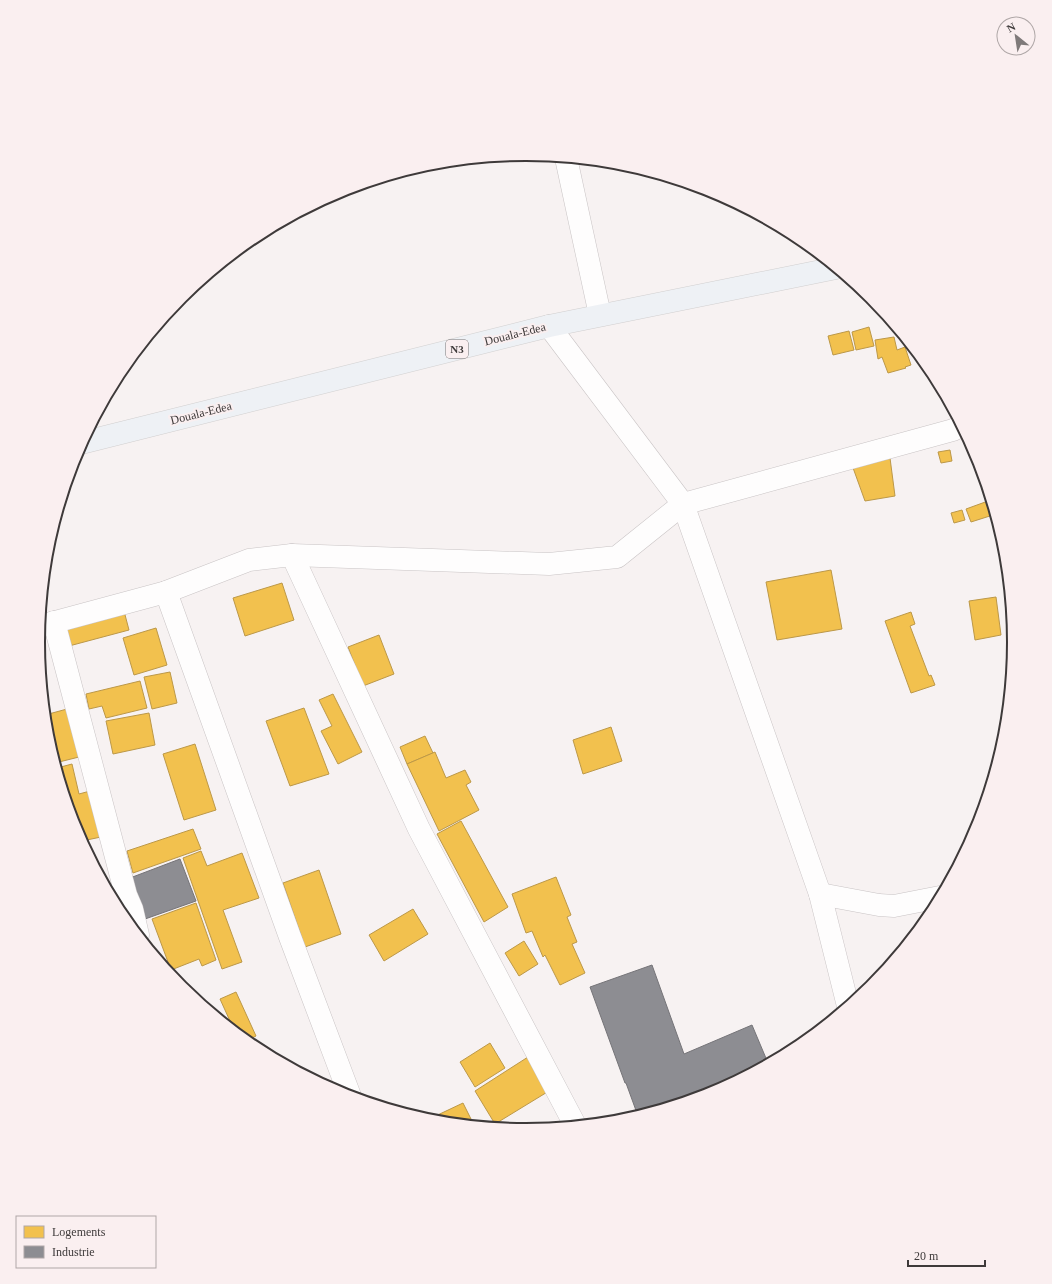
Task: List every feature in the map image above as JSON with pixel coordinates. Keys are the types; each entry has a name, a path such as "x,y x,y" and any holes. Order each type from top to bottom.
{"highway":[{"name":"Douala-Edea","path":"90,441 549,326 830,269"}],"street":[{"path":"567,163 600,315"},
{"path":"549,326 683,504 820,894 847,1001"},
{"path":"135,922 132,909 120,899 47,624 166,592 249,560 292,555 549,564 617,557 683,504 957,428"},
{"path":"292,555 419,829 573,1121"},
{"path":"166,592 290,937 347,1088"},
{"path":"820,894 879,905 894,906 933,898"}],"building: Logements":[{"path":"869,327 874,346 856,350 852,332"},
{"path":"849,331 854,350 833,355 828,336"},
{"path":"894,337 897,350 905,347 911,365 888,373 882,357 878,359 875,340"},
{"path":"950,450 952,461 941,463 938,452"},
{"path":"890,458 895,496 865,501 852,465"},
{"path":"986,502 990,516 971,522 966,509"},
{"path":"962,510 965,520 954,523 951,513"},
{"path":"831,570 842,629 777,640 766,582"},
{"path":"282,583 294,620 245,636 233,598"},
{"path":"996,597 1001,635 975,640 969,601"},
{"path":"124,611 129,630 69,646 64,627"},
{"path":"911,612 915,624 910,626 929,676 931,675 935,685 911,693 885,621"},
{"path":"156,628 167,665 134,675 123,638"},
{"path":"379,635 394,674 363,686 348,647"},
{"path":"170,672 177,703 152,709 144,677"},
{"path":"140,681 147,708 106,718 102,706 89,709 86,694"},
{"path":"333,694 362,752 338,764 321,731 332,726 319,700"},
{"path":"304,708 329,774 290,786 266,721"},
{"path":"67,709 79,757 60,762 50,714"},
{"path":"149,713 155,745 113,754 106,721"},
{"path":"611,727 622,761 583,774 573,740"},
{"path":"425,736 433,753 407,764 400,747"},
{"path":"195,744 216,810 184,820 163,754"},
{"path":"435,752 446,778 465,770 471,782 466,785 479,810 439,831 407,764"},
{"path":"72,764 79,794 90,791 101,837 88,840 71,797 61,767"},
{"path":"461,821 508,907 484,922 437,834"},
{"path":"193,829 201,849 133,873 127,851"},
{"path":"201,851 207,866 242,853 259,898 223,910 242,962 222,969 183,858"},
{"path":"319,870 341,934 305,947 283,883"},
{"path":"556,877 571,915 567,917 577,942 572,944 585,973 560,985 545,955 543,957 532,931 526,933 512,894"},
{"path":"196,903 216,960 202,966 199,959 174,969 169,964 152,919"},
{"path":"413,909 428,934 384,961 369,935"},
{"path":"524,941 538,964 519,976 505,953"},
{"path":"236,992 256,1036 253,1038 230,1022 220,999"},
{"path":"490,1043 505,1068 475,1087 460,1062"},
{"path":"528,1057 549,1091 498,1122 494,1122 475,1091"},
{"path":"463,1103 471,1120 463,1119 438,1115"}],"building: Industrie":[{"path":"180,859 196,901 145,919 130,878"},
{"path":"652,965 684,1054 752,1025 766,1059 710,1086 681,1097 636,1110 590,987"}]}
